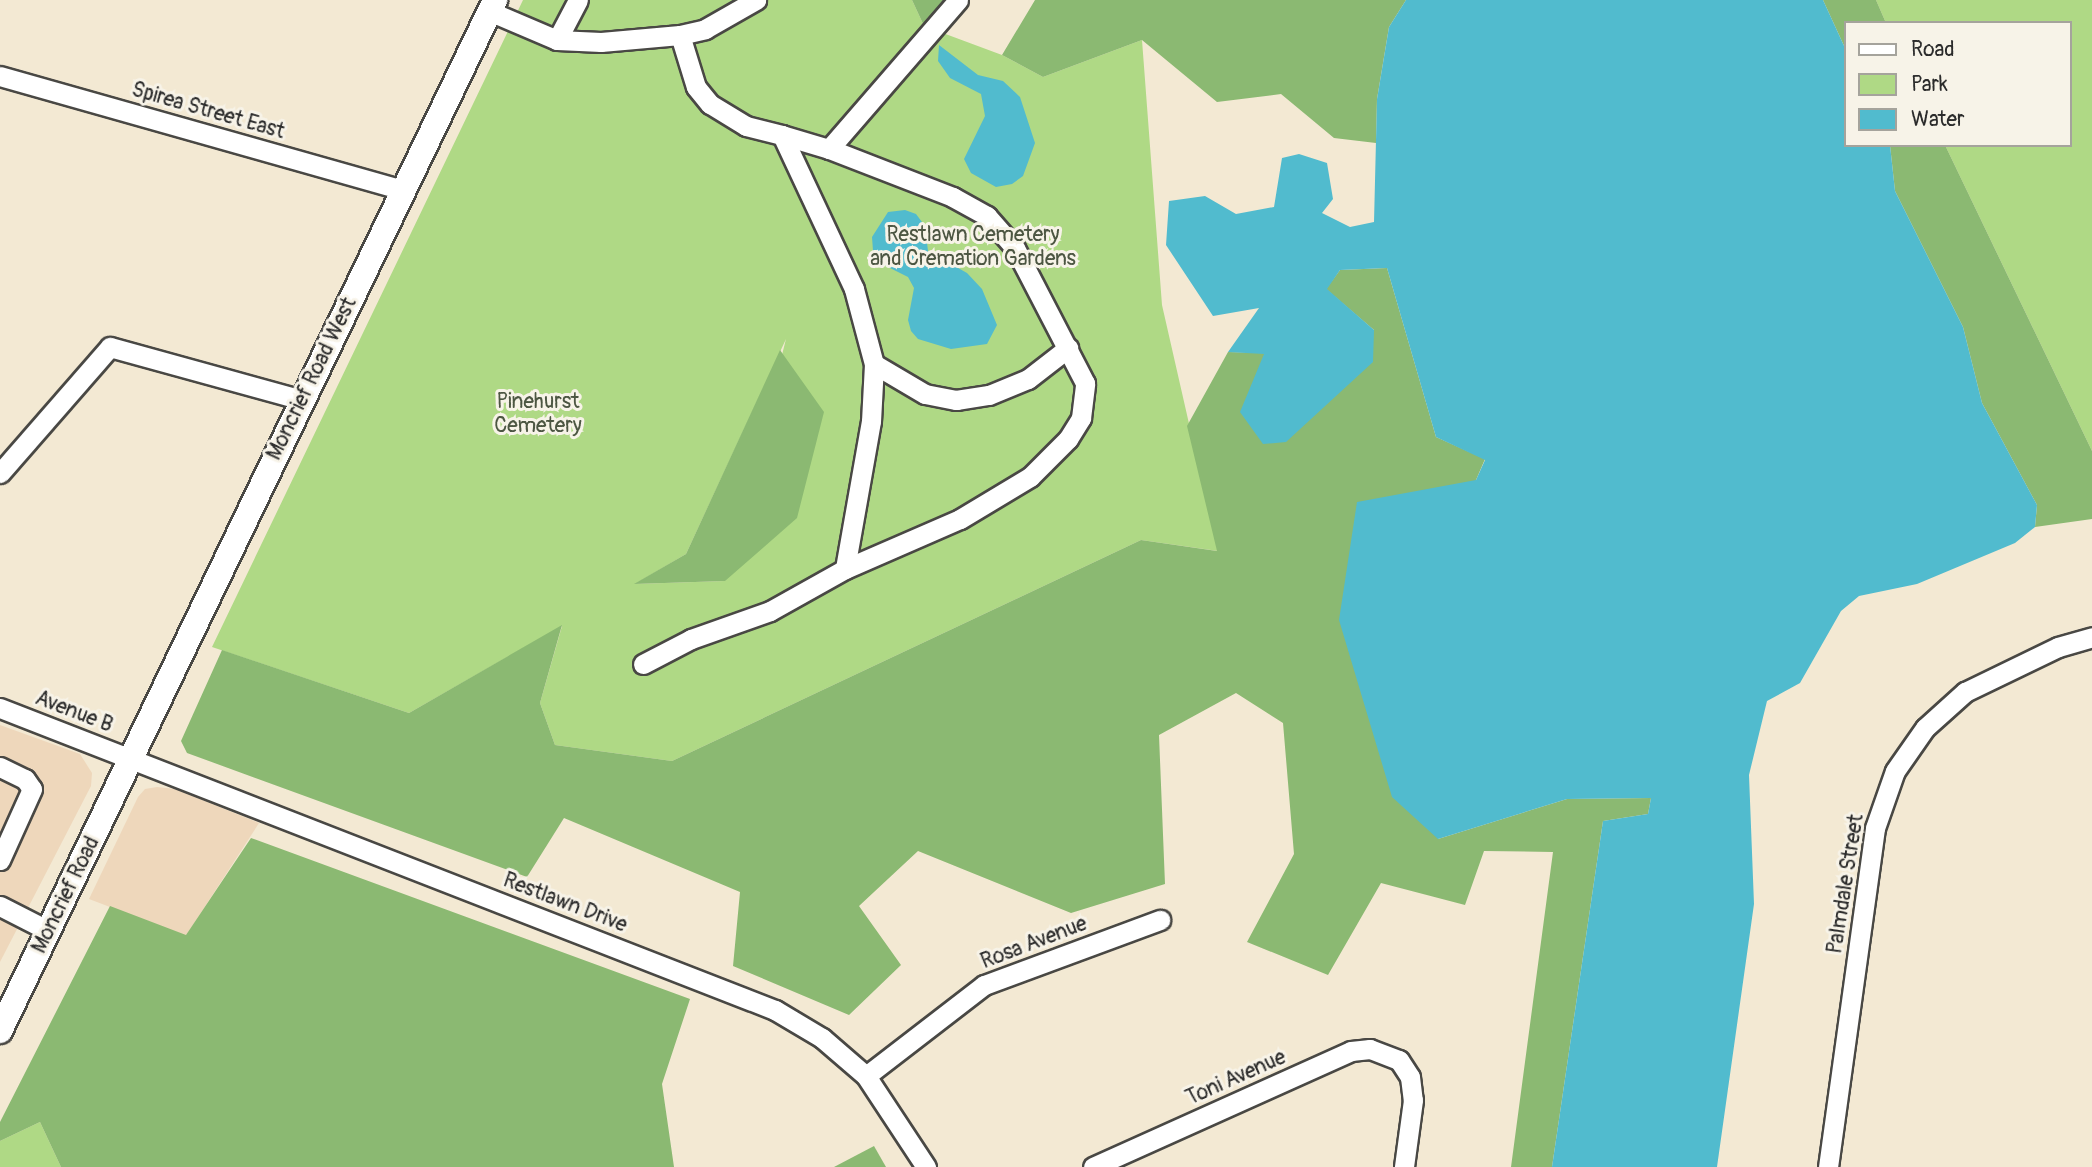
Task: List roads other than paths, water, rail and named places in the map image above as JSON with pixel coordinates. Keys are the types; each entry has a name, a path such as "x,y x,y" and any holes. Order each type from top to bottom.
{"main road":[{"name":"Moncrief Road West","path":"131,758 492,6"},
{"name":"Moncrief Road","path":"0,1031 131,758"}],"street":[{"path":"557,40 578,0"},
{"path":"492,6 557,40 600,42 680,35 705,29 756,0"},
{"path":"829,149 958,0"},
{"path":"643,664 691,639 770,611 845,569 960,519 1030,477 1058,449 1081,418 1086,400 1085,383 1015,248 987,216 953,197 829,149 746,125 710,104 696,88 680,35"},
{"name":"Spirea Street East","path":"0,76 403,190"},
{"path":"782,135 854,289 874,364 870,421 845,569"},
{"path":"0,472 110,347 302,400"},
{"path":"874,364 925,394 956,400 989,395 1028,379 1068,348"},
{"name":"Palmdale Street","path":"1828,1167 1875,828 1895,771 1925,727 1965,692 2058,647 2092,637"},
{"name":"Avenue B","path":"0,708 131,758"},
{"name":"Restlawn Drive","path":"131,758 775,1010 822,1038 866,1076 926,1167"},
{"path":"0,767 25,779 32,789 0,860"},
{"path":"0,906 49,931"},
{"name":"Rosa Avenue","path":"866,1076 984,985 1160,920"},
{"name":"Toni Avenue","path":"1093,1167 1351,1051 1370,1049 1399,1060 1410,1077 1413,1100 1404,1167"}],"water":[{"path":"1406,0 1823,0 1843,44 1843,147 1890,147 1895,191 1963,327 1982,403 2037,505 2035,527 2015,543 1917,584 1859,596 1841,611 1800,683 1767,701 1749,775 1754,904 1717,1167 1552,1167 1603,821 1648,814 1651,798 1567,799 1438,839 1392,797 1339,620 1357,502 1476,480 1485,460 1436,437 1387,268 1340,270 1327,289 1374,330 1373,362 1286,442 1263,444 1240,412 1264,354 1228,352 1259,308 1213,316 1166,245 1169,201 1205,196 1236,214 1274,207 1282,158 1299,154 1327,163 1333,199 1322,213 1350,227 1374,222 1377,99 1389,27"},
{"path":"939,45 978,75 1003,81 1020,97 1035,143 1023,176 1012,184 996,187 971,173 964,159 985,116 981,94 950,78 938,61"},
{"path":"905,210 916,214 925,226 928,251 967,273 982,289 997,325 987,344 951,349 918,339 911,331 908,320 914,288 908,277 886,266 873,251 872,237 888,212"}],"park label":[{"name":"Restlawn Cemetery and Cremation Gardens","path":"973,247"},
{"name":"Pinehurst Cemetery","path":"538,414"}]}
